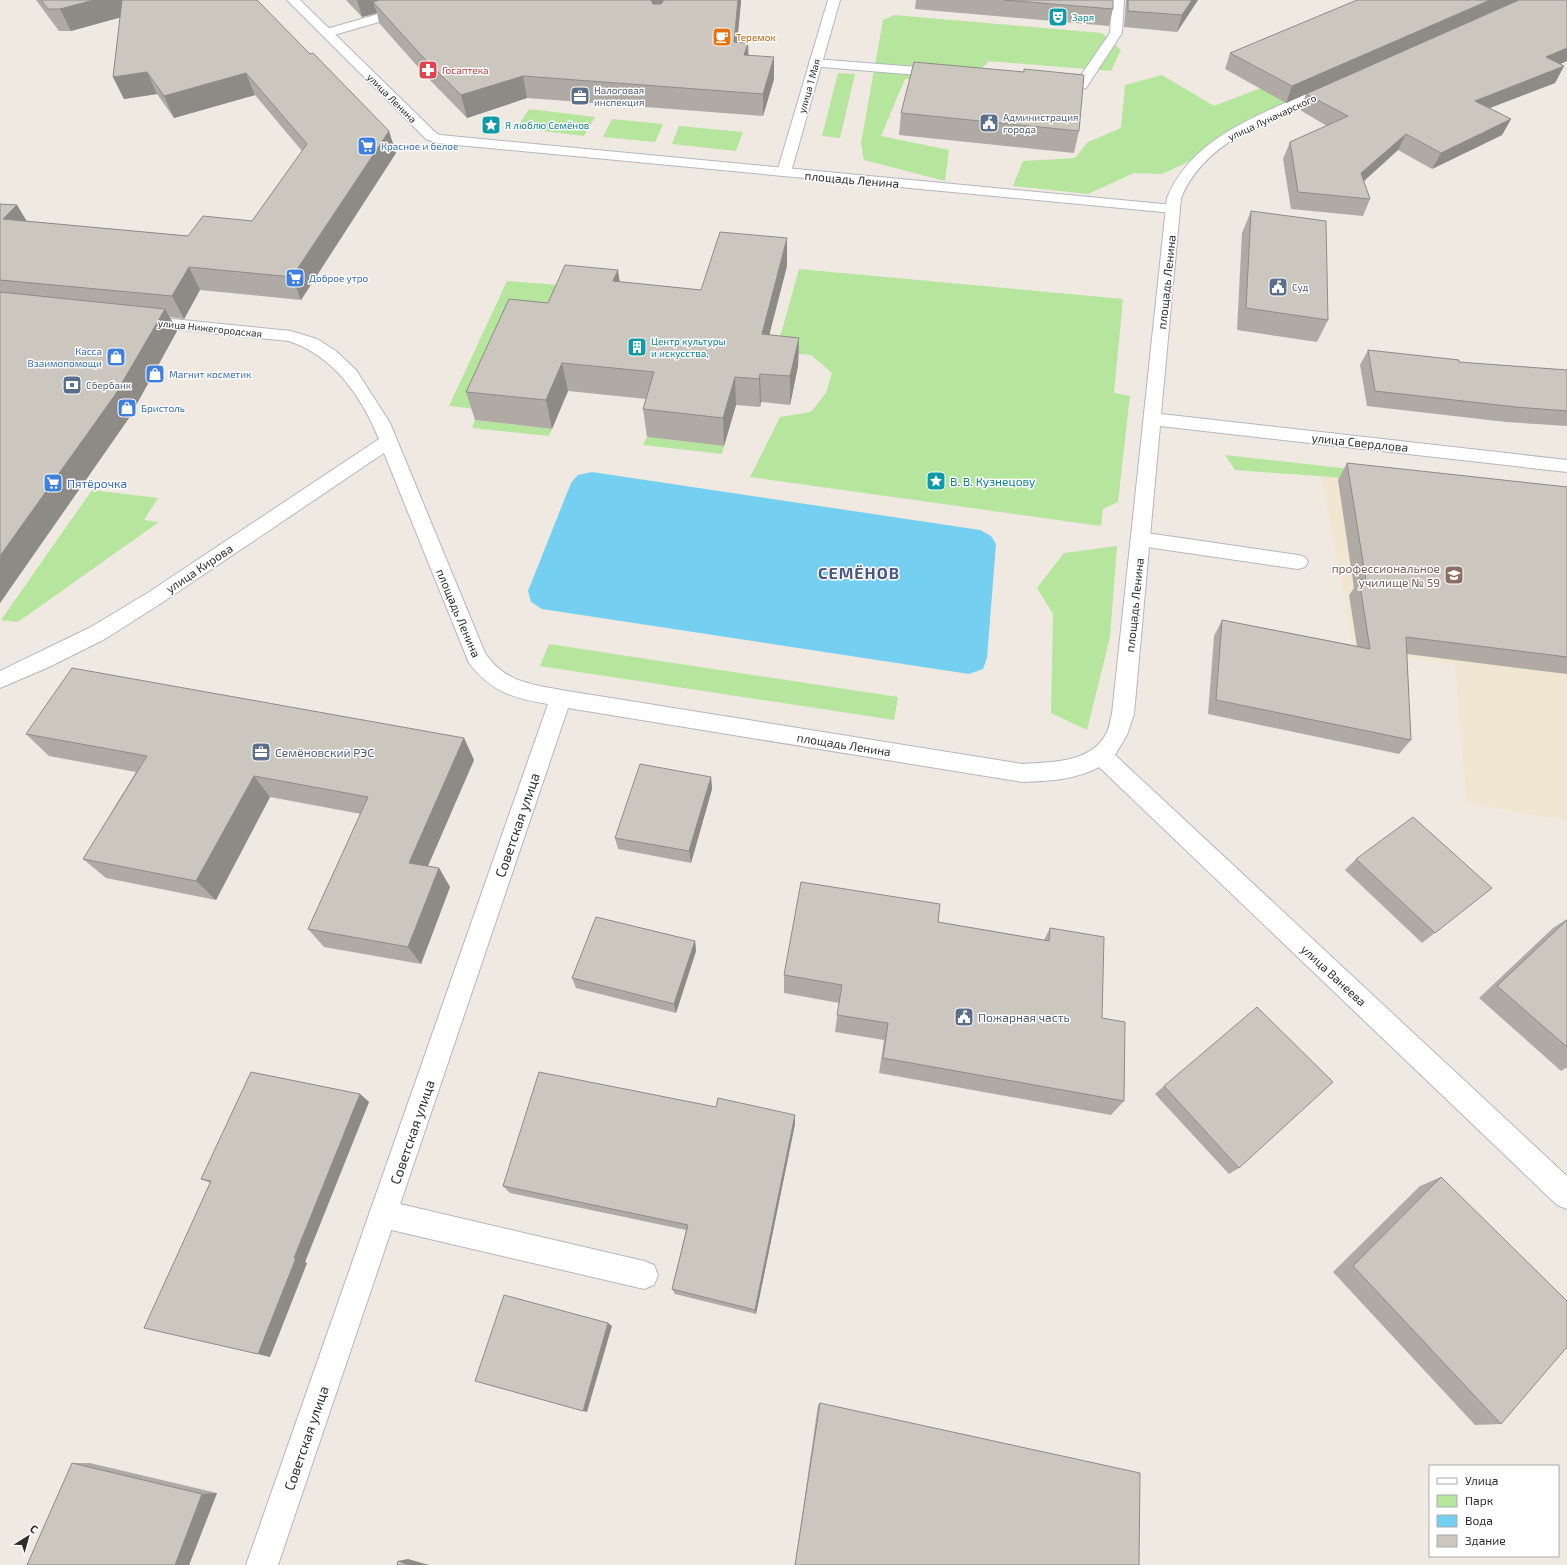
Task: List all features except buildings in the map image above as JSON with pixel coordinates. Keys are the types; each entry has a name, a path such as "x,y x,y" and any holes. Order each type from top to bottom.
{"street":[{"name":"улица Ленина","path":"293,0 431,136 437,138 515,145"},
{"name":"улица 1 Мая","path":"784,172 834,0"},
{"path":"1042,82 1081,85 1116,33 1118,0"},
{"path":"327,33 418,7"},
{"path":"815,63 957,75"},
{"name":"улица Луначарского","path":"1173,209 1174,198 1188,171 1217,143 1244,127 1346,83"},
{"name":"площадь Ленина","path":"381,423 476,657 488,672 504,684 524,691 561,698 1022,772 1067,770 1101,756 1115,737 1123,714 1173,209 515,145"},
{"name":"улица Нижегородская","path":"126,320 291,336 311,343 330,355 350,374 381,423"},
{"name":"улица Свердлова","path":"1152,419 1567,466"},
{"name":"улица Кирова","path":"0,680 98,633 156,597 389,441"},
{"path":"1140,539 1298,562"},
{"name":"Советская улица","path":"262,1565 561,698"},
{"name":"улица Ванеева","path":"1101,756 1567,1194"},
{"path":"383,1214 644,1275"}],"shaded area":[{"name":"профессиональное училище № 59","path":"1321,474 1567,500 1567,821 1467,803 1455,664 1354,650"}],"green space":[{"path":"894,15 1102,33 1121,50 1111,71 989,61 968,82 905,79 881,136 949,150 945,181 864,160 861,143 883,20"},
{"path":"838,73 855,74 840,138 822,136"},
{"path":"1162,75 1214,106 1261,88 1361,82 1162,174 1134,173 1088,194 1013,186 1023,161 1075,158 1088,142 1121,128 1125,85"},
{"path":"529,109 595,117 584,136 517,128"},
{"path":"612,119 663,124 655,142 603,137"},
{"path":"679,126 743,132 736,151 672,144"},
{"path":"799,269 1123,299 1114,393 1130,396 1118,502 1103,509 1101,526 750,477 780,417 811,412 826,393 832,373 811,355 776,352"},
{"path":"507,281 570,286 477,409 449,406"},
{"path":"475,420 552,429 549,436 472,428"},
{"path":"647,437 724,446 722,454 643,445"},
{"path":"1225,455 1567,493 1567,503 1331,477 1235,470"},
{"path":"92,490 158,498 144,520 159,522 18,622 1,620"},
{"path":"1117,546 1110,637 1087,730 1051,713 1053,614 1037,588 1064,553"},
{"path":"549,644 898,697 894,720 540,666"}],"water":[{"path":"592,472 980,530 991,536 996,544 987,658 983,669 969,674 542,609 531,602 528,591 571,483 578,475"}],"place":[{"name":"Заря","path":"1058,17"},
{"name":"Теремок","path":"722,37"},
{"name":"Госаптека","path":"428,70"},
{"name":"Налоговая инспекция","path":"580,96"},
{"name":"Администрация города","path":"989,123"},
{"name":"Я люблю Семёнов","path":"491,125"},
{"name":"Красное и белое","path":"367,146"},
{"name":"Доброе утро","path":"295,278"},
{"name":"Суд","path":"1278,287"},
{"name":"Центр культуры и искусства,","path":"637,347"},
{"name":"Касса Взаимопомощи","path":"116,357"},
{"name":"Магнит косметик","path":"155,374"},
{"name":"Сбербанк","path":"72,385"},
{"name":"Бристоль","path":"127,408"},
{"name":"В. В. Кузнецову","path":"936,481"},
{"name":"Пятёрочка","path":"53,483"},
{"name":"профессиональное училище № 59","path":"1454,575"},
{"name":"Семёновский РЭС","path":"261,752"},
{"name":"Пожарная часть","path":"964,1017"}],"district":[{"name":"СЕМЁНОВ","path":"859,572"}]}
